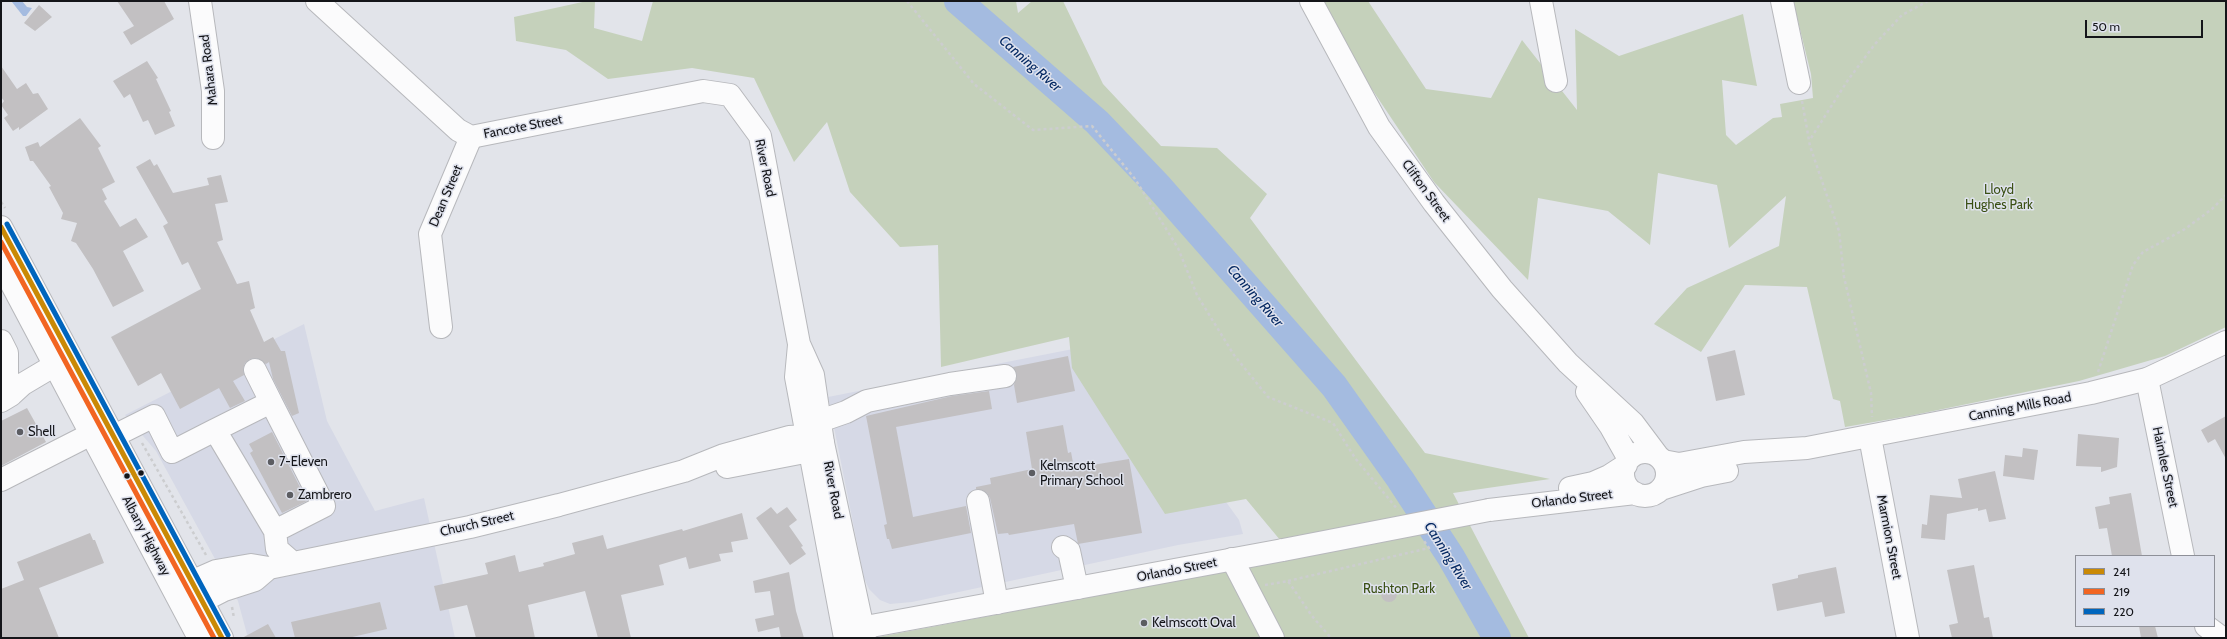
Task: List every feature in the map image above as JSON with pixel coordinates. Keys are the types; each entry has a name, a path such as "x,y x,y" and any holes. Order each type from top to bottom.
{"main road":[{"name":"Mahara Road","path":"200,1 213,91 213,138"},
{"name":"Fancote Street","path":"317,1 458,130 471,137 702,91 730,95"},
{"name":"Clifton Street","path":"1311,1 1379,126 1434,203 1502,289 1568,363 1633,423 1660,458"},
{"path":"1541,1 1556,81"},
{"path":"1782,1 1798,83"},
{"name":"River Road","path":"730,95 760,136 799,344 813,375 815,438 854,634"},
{"name":"Dean Street","path":"441,327 430,234 471,137"},
{"name":"Albany Highway","path":"1,227 194,606 222,638"},
{"name":"Albany Highway","path":"1,264 55,364 105,432"},
{"path":"1,341 7,353 6,398"},
{"name":"Canning Mills Road","path":"1660,458 1679,464 1744,452 1807,448 2091,393 2147,379 2226,342"},
{"name":"Clifton Street","path":"1568,363 1611,427 1628,462"},
{"path":"6,398 22,384 55,364"},
{"path":"256,370 324,506 275,531"},
{"name":"Church Street","path":"183,585 216,571 251,564 269,568 470,526 684,471 724,468 815,438 846,412 867,401 950,384 1005,376"},
{"name":"Haimlee Street","path":"2147,379 2183,555"},
{"path":"1,480 105,432 133,426 154,416 172,452 271,402"},
{"path":"215,430 275,531 277,548 293,563"},
{"name":"Marmion Street","path":"1870,437 1908,638"},
{"name":"Canning Mills Road","path":"1661,489 1701,476 1780,459 1807,448"},
{"path":"1643,452 1660,458 1667,475 1661,489 1647,496 1635,493 1627,486 1624,479 1628,462 1636,454 1643,452"},
{"name":"Orlando Street","path":"1499,508 1593,483 1610,476 1628,462"},
{"name":"Orlando Street","path":"854,634 997,603 1499,508 1635,493"},
{"path":"978,501 997,603"},
{"path":"1063,547 1069,551 1077,588"},
{"path":"1232,559 1273,638"},
{"name":"Church Street","path":"194,606 224,590 255,580 269,568"},
{"name":"Albany Highway","path":"194,606 199,638"},
{"path":"2207,627 2222,638"}],"path":[{"path":"908,1 974,84 1033,130 1092,126 1135,179 1174,242 1197,295 1234,355 1268,397 1332,423 1355,458 1399,510"},
{"path":"1811,138 1848,80 1876,44 1902,15 1928,1"},
{"path":"1798,83 1811,138 1810,146 1839,231 1844,277 1871,393 1872,424 1870,437"},
{"path":"2096,378 2133,264 2142,252 2185,229 2212,209 2226,195"},
{"path":"133,426 207,556"},
{"path":"1263,585 1288,581 1429,548 1419,535"},
{"path":"1288,581 1312,616 1331,638"}],"shaded area":[{"path":"304,324 327,421 375,511 424,498 455,638 248,638 238,601 156,451 125,415"},
{"name":"Kelmscott Primary School","path":"1073,349 1211,481 1239,520 1243,534 1178,545 912,602 890,604 880,600 869,589 864,578 828,397"}],"green space":[{"name":"Rushton Park","path":"587,1 595,1 594,28 642,41 653,1 1016,1 1018,13 1032,1 1063,1 1103,84 1161,146 1217,148 1267,194 1250,218 1425,453 1550,479 1453,493 1529,638 873,638 1295,558 1246,499 1165,514 1072,368 1069,337 941,367 938,245 900,247 850,192 827,122 794,162 754,78 692,68 608,79 566,50 516,41 514,17"},
{"name":"Lloyd Hughes Park","path":"1313,1 1368,1 1426,89 1491,98 1522,40 1577,110 1575,29 1619,56 1743,14 1757,86 1722,80 1726,135 1736,145 1773,118 1782,117 1780,104 1813,98 1811,74 1793,1 2226,1 2226,327 2165,356 2079,381 1909,416 1845,427 1840,401 1833,399 1807,287 1745,285 1701,352 1654,324 1687,288 1779,246 1786,196 1729,248 1717,185 1658,173 1650,245 1608,211 1538,198 1528,280 1434,182"}],"water":[{"path":"22,1 27,7 32,8 26,16 23,16 12,2"}],"building":[{"path":"117,1 164,1 174,19 131,45 123,32 134,26"},
{"path":"39,5 52,17 35,31 24,23"},
{"path":"147,61 158,78 156,79 171,111 169,112 175,126 155,135 148,120 143,122 130,94 124,98 113,81"},
{"path":"1,66 17,89 26,83 33,94 38,93 48,109 19,130 19,127 13,131 4,118 8,115 1,105 4,101 1,97"},
{"path":"80,118 101,146 98,148 115,182 102,189 107,199 104,201 120,227 136,218 148,237 123,251 144,291 113,307 93,269 76,243 71,241 77,223 61,219 63,213 49,187 51,186 33,161 30,161 25,147 38,142 40,147"},
{"path":"150,159 154,166 157,164 173,193 209,185 207,178 221,175 228,202 215,204 223,240 217,242 237,284 249,281 255,308 250,310 264,342 273,337 281,351 285,351 299,413 292,416 273,379 269,362 266,364 256,358 250,359 245,363 243,369 244,375 233,381 245,401 230,408 219,388 180,409 161,373 138,386 111,337 201,289 188,262 182,265 163,226 168,223 136,167"},
{"path":"1735,350 1745,395 1716,401 1707,357"},
{"path":"1068,356 1075,391 1017,403 1014,385 1017,375 1013,367"},
{"path":"989,391 992,409 896,427 913,517 966,506 971,533 892,549 889,539 887,539 884,525 887,524 866,416 952,396"},
{"name":"Shell","path":"27,408 46,442 1,466 1,421"},
{"path":"2226,416 2226,459 2215,439 2208,443 2201,430"},
{"path":"1063,425 1068,453 1071,452 1074,468 1129,459 1142,533 1078,544 1074,524 1009,535 1008,533 998,534 990,498 987,493 976,489 976,487 991,484 990,478 1032,469 1026,432"},
{"path":"272,432 307,501 282,513 250,453 253,451 249,444"},
{"path":"2078,434 2119,438 2117,467 2101,472 2101,467 2076,466"},
{"path":"2023,448 2038,450 2034,480 2003,476 2005,455 2022,457"},
{"path":"1995,471 2006,519 1989,522 1986,509 1978,511 1978,508 1947,514 1945,540 1921,538 1922,524 1927,525 1930,495 1962,498 1958,479"},
{"path":"2131,493 2142,555 2112,555 2107,528 2099,529 2095,507 2110,504 2109,497"},
{"path":"771,507 777,514 787,507 797,520 789,526 803,546 801,547 806,554 790,565 756,518"},
{"path":"742,513 748,539 731,542 733,552 719,554 721,561 689,569 686,557 659,565 664,585 621,595 631,638 598,638 585,591 528,605 535,638 476,638 467,605 440,611 434,586 488,574 485,563 515,555 519,572 544,566 543,563 575,554 572,543 603,535 607,549 682,529 683,531"},
{"path":"90,533 93,540 95,540 104,563 39,588 59,638 1,638 1,589 24,580 17,562"},
{"path":"1974,565 1984,618 1989,617 1993,638 1952,638 1949,625 1958,623 1947,570"},
{"path":"1836,567 1845,613 1825,617 1822,602 1777,611 1772,584 1798,578 1798,575"},
{"path":"789,572 796,611 804,638 781,638 779,627 758,632 755,619 774,615 770,591 755,593 753,581"},
{"path":"1389,586 1395,588 1397,594 1395,600 1389,602 1383,600 1381,594 1383,588"},
{"path":"380,602 387,629 348,638 295,638 291,622"},
{"path":"268,624 276,638 242,638"},
{"path":"2139,627 2155,627 2158,638 2141,638"}],"waterway":[{"name":"Canning River","path":"958,1 1097,122 1159,187 1334,386 1400,479 1451,557 1497,638"}],"transit line":[{"name":"220","path":"7,224 228,635"},
{"name":"241","path":"1,227 222,638"},
{"name":"219","path":"1,242 214,638"}],"place":[{"name":"Shell","path":"20,432"},
{"name":"7-Eleven","path":"271,462"},
{"name":"Kelmscott Primary School","path":"1032,473"},
{"name":"Zambrero","path":"290,495"},
{"name":"Kelmscott Oval","path":"1144,623"}]}
